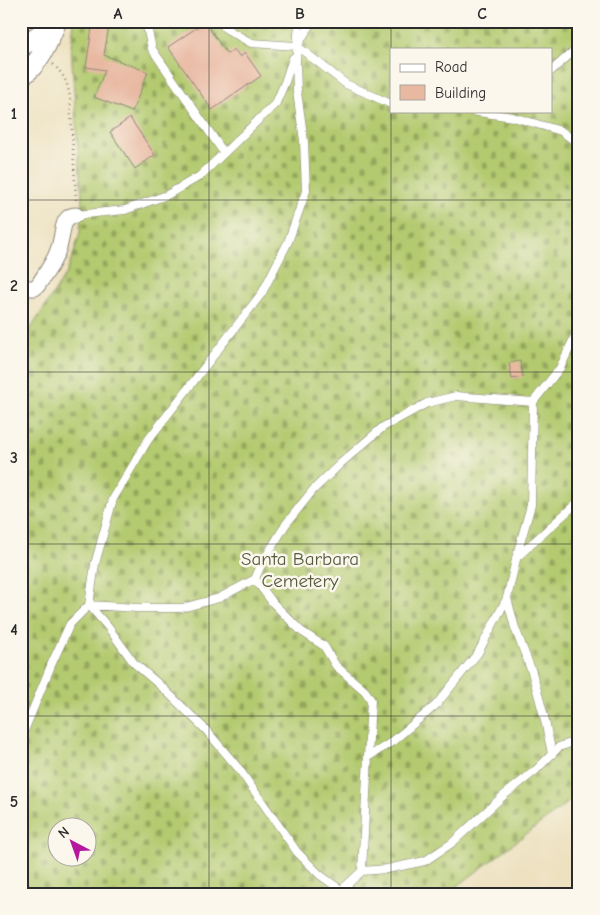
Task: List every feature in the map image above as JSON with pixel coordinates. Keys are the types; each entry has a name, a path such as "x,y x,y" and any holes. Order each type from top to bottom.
{"street":[{"path":"21,47 40,34 52,21"},
{"path":"21,76 28,72 40,56 48,43 57,21"},
{"path":"21,288 34,288 38,285 53,263 67,218 76,210"}],"lane":[{"path":"148,21 147,27 152,49 224,153"},
{"path":"220,21 225,28 251,43 297,46 346,84 390,104"},
{"path":"21,741 52,663 70,624 89,605 95,564 113,500 148,440 262,293 288,242 306,191 304,141 297,92 296,62 299,21"},
{"path":"76,210 125,210 167,195 200,176 276,103 297,46 312,21"},
{"path":"552,70 576,49 579,40"},
{"path":"485,112 513,114 561,132 579,144"},
{"path":"368,757 393,741 436,705 478,653 507,598 531,505 533,402 560,368 579,324"},
{"path":"89,605 182,608 219,598 255,579 262,563 286,524 313,490 383,427 427,403 456,396 533,402"},
{"path":"516,558 579,502"},
{"path":"255,579 273,603 301,631 324,646 336,666 365,692 371,700 362,871"},
{"path":"507,598 515,628 532,672 552,754"},
{"path":"89,605 108,627 134,663 206,730 239,770 297,852 339,892 362,871 387,869 425,861 452,843 536,770 559,747 579,740"},
{"path":"21,880 26,892 29,894"}],"path":[{"path":"21,24 26,21"},
{"path":"49,61 64,76 68,85 76,210"},
{"path":"569,894 579,886"}],"green space":[{"name":"Santa Barbara Cemetery","path":"74,21 579,21 579,794 447,894 21,894 21,344 67,272 80,232 82,196 71,47"}],"building":[{"path":"93,21 110,21 104,55 148,72 132,112 94,97 105,70 86,67"},
{"path":"205,22 227,54 234,49 240,57 245,53 261,76 212,110 168,47"},
{"path":"130,118 155,155 135,169 110,132"},
{"path":"520,361 523,377 512,379 509,363"}]}
